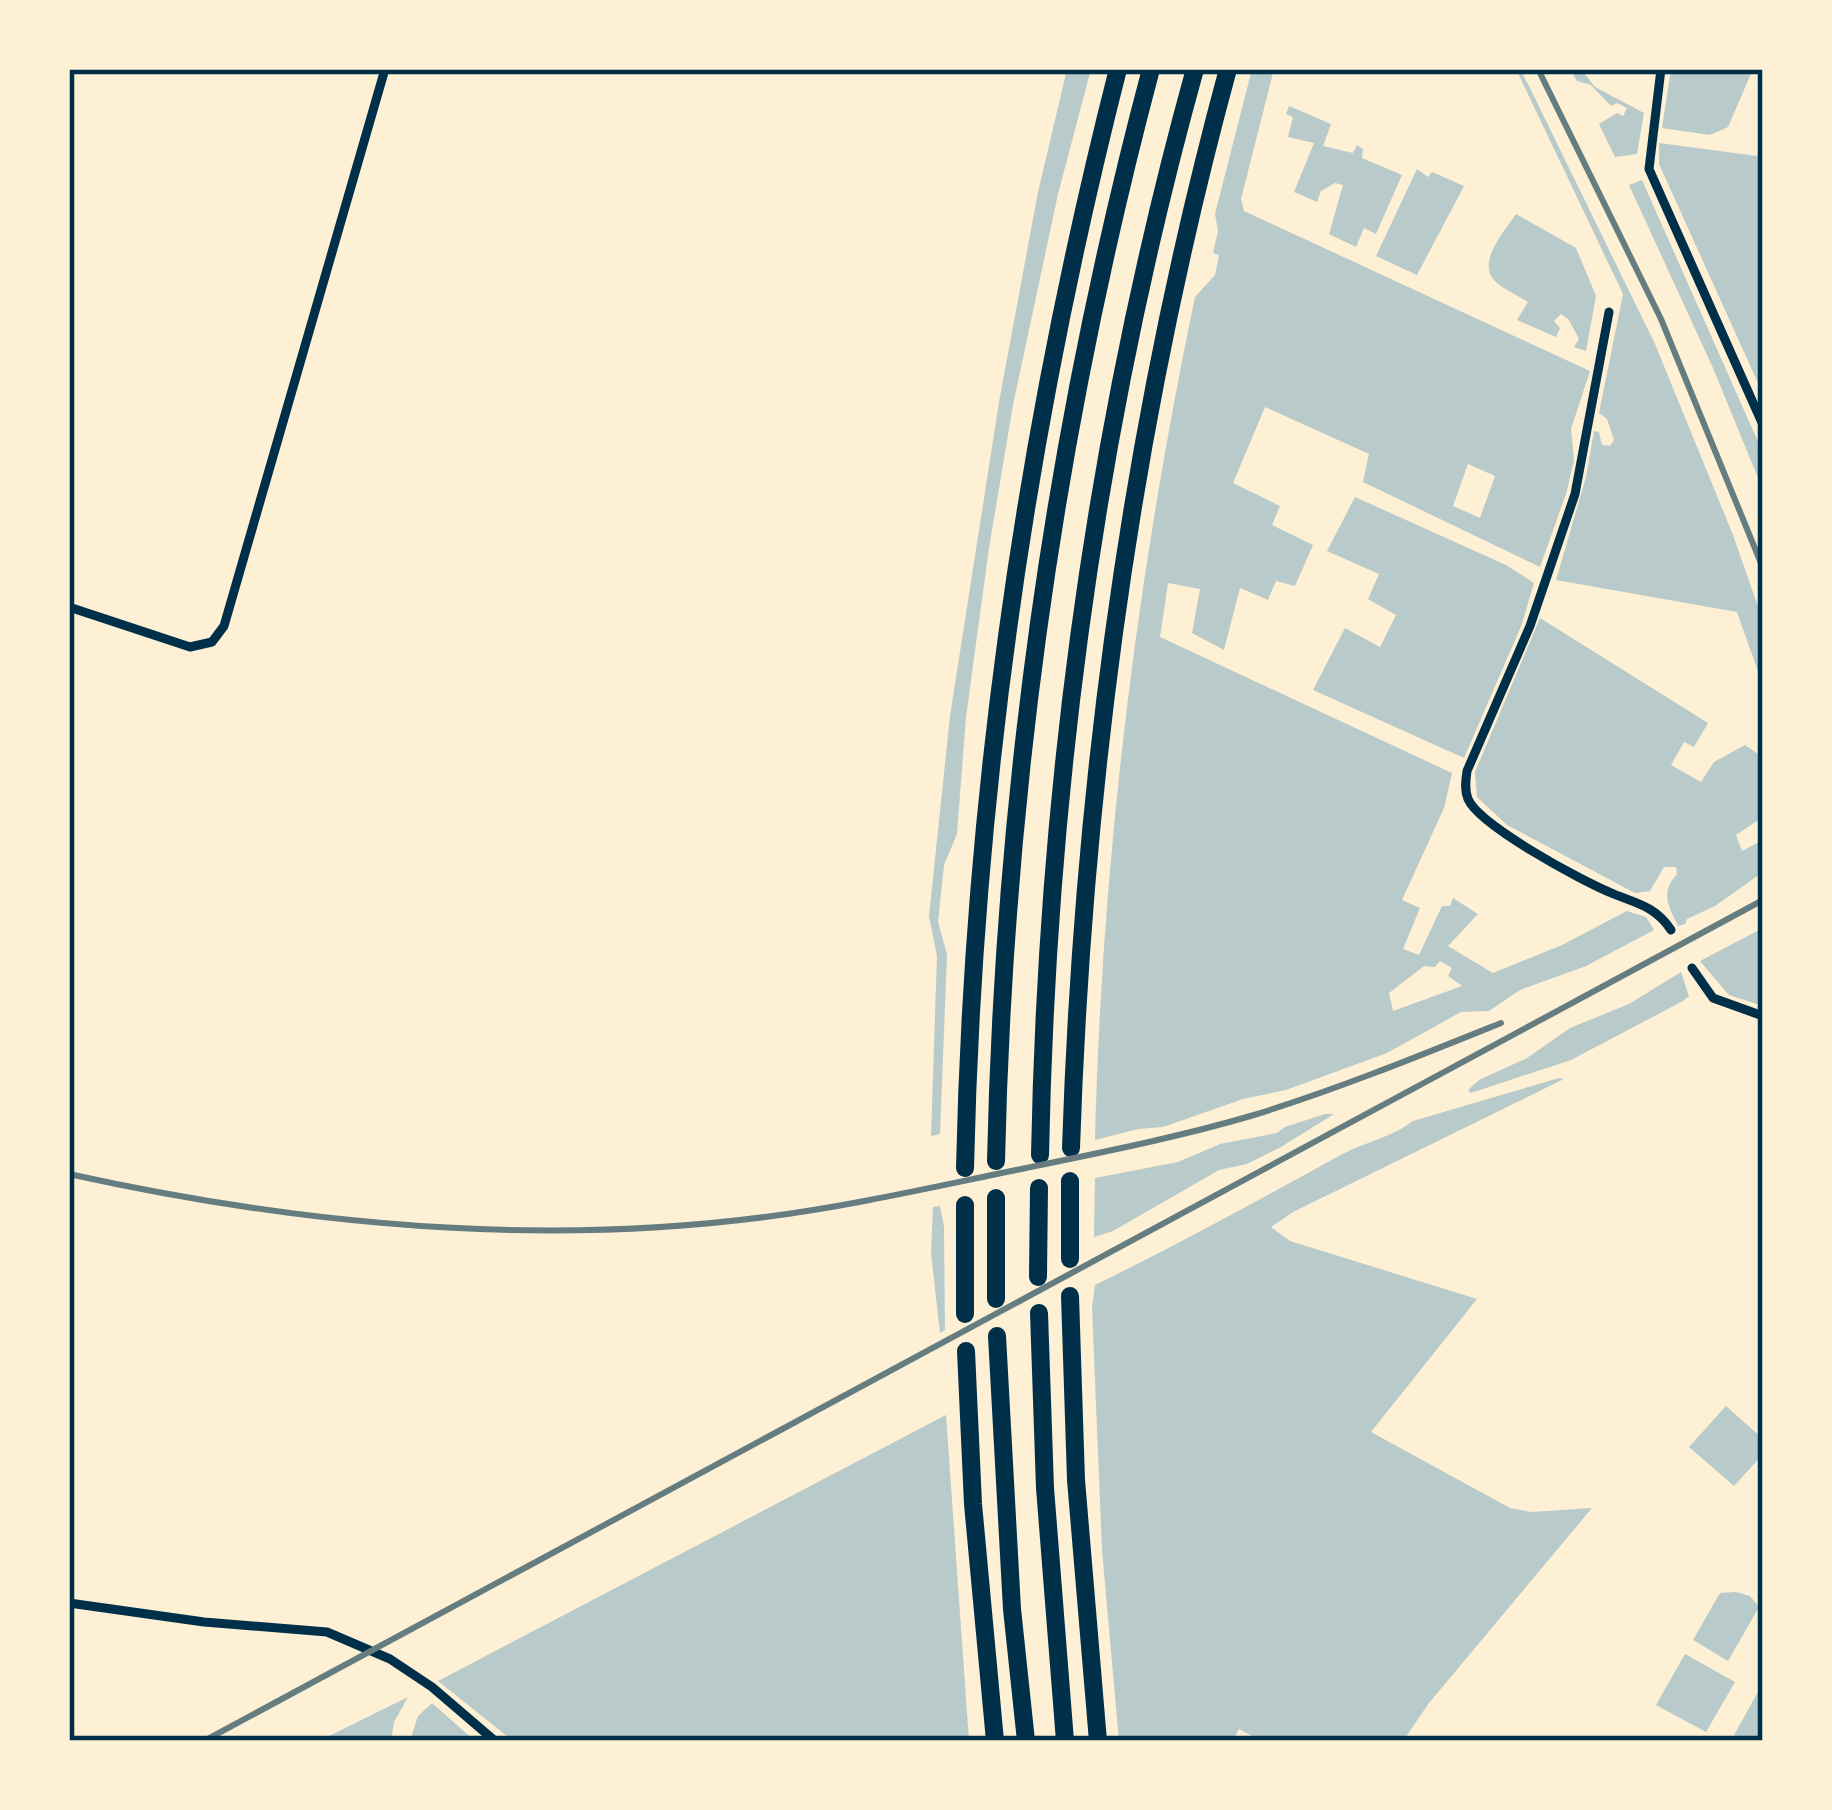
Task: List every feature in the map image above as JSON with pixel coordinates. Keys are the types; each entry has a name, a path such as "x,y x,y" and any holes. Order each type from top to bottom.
{"highway":[{"path":"965,1168 975,926 1010,603 1042,404 1118,69"},
{"path":"997,1162 1001,1004 1013,842 1045,580 1092,313 1151,69"},
{"path":"1040,1155 1056,844 1090,565 1128,353 1195,69"},
{"path":"1071,1148 1089,824 1118,595 1166,324 1228,69"},
{"path":"1070,1180 1070,1259"},
{"path":"1038,1277 1039,1188"},
{"path":"996,1198 996,1299"},
{"path":"965,1205 965,1314"},
{"path":"1070,1296 1076,1480 1098,1741"},
{"path":"1039,1312 1045,1488 1066,1741"},
{"path":"997,1336 1012,1609 1026,1741"},
{"path":"966,1351 975,1527 994,1741"}],"street":[{"path":"69,607 190,647 212,642 224,626 386,69"},
{"path":"1661,69 1649,169 1763,425"},
{"path":"1609,312 1575,494 1530,626 1467,771 1466,793 1478,812 1522,844 1581,879 1655,910 1671,930"},
{"path":"1691,968 1713,998 1763,1016"},
{"path":"69,1603 204,1622 327,1632 404,1668 495,1741"}],"shaded area":[{"path":"1067,69 1091,69 1058,194 1013,405 989,548 966,717 957,834 944,865 938,922 947,954 940,1134 931,1136 937,956 929,916 950,716 999,402 1038,192"},
{"path":"1252,69 1274,69 1241,199 1244,211 1590,371 1571,429 1574,460 1566,494 1540,567 1363,482 1369,454 1265,407 1233,483 1280,506 1272,525 1313,545 1295,586 1276,581 1268,600 1240,588 1224,650 1192,633 1200,589 1168,583 1160,637 1452,773 1444,808 1402,900 1420,908 1403,949 1419,955 1442,906 1450,906 1453,898 1478,914 1448,946 1493,973 1627,911 1646,917 1654,930 1586,966 1520,990 1489,1011 1461,1012 1387,1053 1163,1127 1095,1140 1105,928 1126,716 1174,401 1195,297 1215,275 1219,255 1213,253 1218,231 1215,214","holes":["1468,464 1495,476 1480,518 1453,506","1440,961 1452,968 1448,976 1462,986 1393,1011 1389,993 1424,966 1435,967"]},
{"path":"1516,69 1529,86 1655,344 1733,535 1763,621 1763,686 1737,612 1556,580 1586,477 1594,431 1599,432 1602,445 1610,446 1614,440 1607,419 1599,413 1623,294"},
{"path":"1570,69 1581,69 1595,87 1644,113 1637,154 1615,157 1599,124 1617,113 1623,116 1627,108 1617,103 1611,106 1591,85 1577,81"},
{"path":"1671,69 1753,69 1728,127 1710,135 1662,128"},
{"path":"1289,106 1331,124 1323,146 1353,153 1357,145 1363,149 1362,158 1402,175 1376,234 1364,228 1356,247 1329,234 1343,185 1335,183 1321,191 1317,202 1294,192 1314,143 1288,137 1293,117 1286,114"},
{"path":"1659,143 1757,156 1763,143 1763,394 1659,164"},
{"path":"1417,169 1428,177 1432,172 1464,186 1417,275 1376,256"},
{"path":"1642,180 1763,453 1763,490 1629,185"},
{"path":"1516,214 1576,248 1596,296 1586,351 1574,347 1579,339 1561,314 1554,321 1560,328 1556,337 1517,320 1528,302 1493,279 1491,254"},
{"path":"1355,497 1506,565 1534,583 1522,624 1464,758 1313,690 1345,628 1380,647 1396,615 1368,599 1379,574 1327,551"},
{"path":"1540,618 1708,723 1694,747 1684,742 1671,765 1701,782 1714,762 1745,745 1763,757 1763,822 1760,819 1736,835 1742,851 1763,840 1763,872 1685,924 1678,926 1667,899 1676,867 1664,867 1650,891 1635,893 1507,825 1477,797 1475,772"},
{"path":"1763,928 1763,1006 1729,995 1700,961"},
{"path":"1681,972 1689,996 1683,1001 1571,1060 1471,1093 1468,1090 1570,1028 1629,1004"},
{"path":"1564,1079 1271,1227 1290,1241 1477,1299 1371,1432 1510,1508 1531,1512 1592,1508 1429,1703 1403,1741 1261,1741 1239,1729 1233,1741 1119,1741 1102,1550 1095,1285 1413,1121"},
{"path":"1334,1114 1281,1147 1247,1164 1219,1170 1113,1231 1094,1237 1095,1178 1178,1162 1220,1144 1277,1133"},
{"path":"940,1206 945,1330 940,1333 931,1253 933,1207"},
{"path":"1726,1406 1763,1439 1763,1454 1734,1486 1689,1447"},
{"path":"946,1415 969,1741 513,1741 438,1681"},
{"path":"1720,1593 1750,1596 1759,1607 1728,1661 1693,1640"},
{"path":"1685,1654 1735,1682 1706,1732 1656,1705"},
{"path":"1763,1683 1763,1741 1745,1741 1734,1735"},
{"path":"408,1697 394,1722 391,1741 319,1741"},
{"path":"432,1703 475,1741 410,1741 418,1716"}],"railway":[{"path":"1538,69 1661,319 1763,568"},
{"path":"204,1741 1763,900"},
{"path":"69,1174 241,1206 415,1225 591,1230 765,1217 910,1192 1222,1124 1347,1083 1501,1023"}]}
